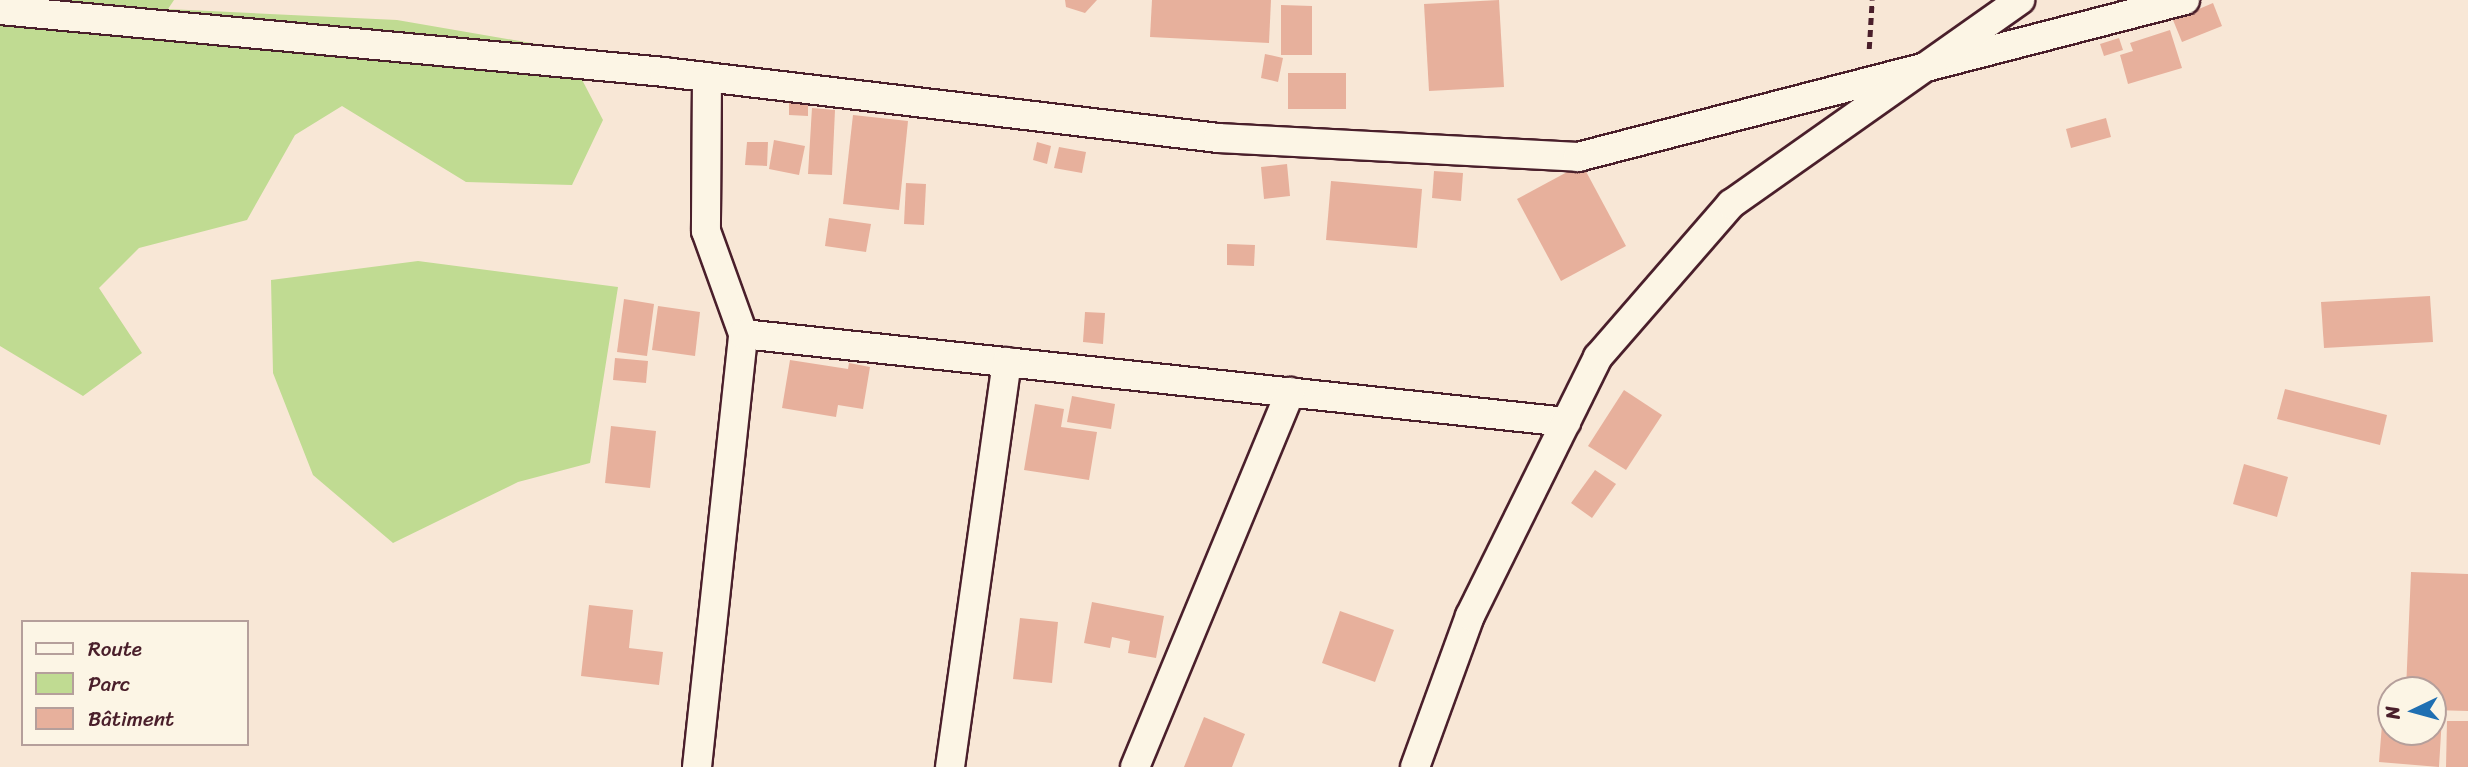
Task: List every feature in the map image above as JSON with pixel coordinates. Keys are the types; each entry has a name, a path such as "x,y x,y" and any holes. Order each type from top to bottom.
{"street":[{"path":"1415,767 1470,616 1598,357 1731,204 2020,0"},
{"path":"0,10 707,77 1218,138 1578,157 1917,72 2185,0"},
{"path":"697,767 743,334 706,231 707,77"},
{"path":"743,334 1566,422"},
{"path":"950,767 1007,362"},
{"path":"1135,767 1290,393"}],"path":[{"path":"1866,85 1872,0"}],"green space":[{"path":"0,0 174,0 168,9 397,20 566,49 603,120 572,185 466,182 342,106 295,135 247,220 139,248 99,288 142,353 83,396 0,346"},
{"path":"418,261 618,287 590,463 518,482 393,543 313,475 273,373 271,280"}],"building":[{"path":"1065,0 1097,0 1085,13 1066,7"},
{"path":"1152,0 1271,0 1269,43 1150,37"},
{"path":"1499,0 1504,87 1429,91 1424,4"},
{"path":"2213,3 2222,26 2182,42 2173,20"},
{"path":"1281,5 1312,6 1312,55 1281,55"},
{"path":"2170,30 2182,68 2128,84 2120,55 2133,51 2130,43"},
{"path":"2119,38 2123,50 2104,56 2100,44"},
{"path":"1265,54 1283,58 1278,82 1261,78"},
{"path":"1288,73 1346,73 1346,109 1288,109"},
{"path":"789,102 808,103 808,116 789,115"},
{"path":"812,108 835,110 832,175 808,174"},
{"path":"853,115 908,121 899,210 843,204"},
{"path":"2106,118 2111,137 2071,148 2066,129"},
{"path":"774,140 805,146 799,175 769,169"},
{"path":"747,142 768,142 767,166 745,165"},
{"path":"1037,142 1051,146 1047,164 1033,160"},
{"path":"1059,147 1086,152 1082,173 1054,168"},
{"path":"1287,164 1290,196 1264,199 1261,167"},
{"path":"1582,164 1626,246 1561,281 1517,199"},
{"path":"1434,171 1463,173 1461,201 1432,198"},
{"path":"1331,181 1422,189 1417,248 1326,240"},
{"path":"906,183 926,184 924,225 904,224"},
{"path":"829,218 871,224 866,252 825,246"},
{"path":"1227,244 1255,245 1254,266 1227,265"},
{"path":"2430,296 2433,342 2324,348 2321,302"},
{"path":"624,299 654,304 647,356 617,352"},
{"path":"658,306 700,312 695,356 652,350"},
{"path":"1085,312 1105,313 1103,344 1083,342"},
{"path":"615,358 648,361 646,383 613,380"},
{"path":"790,360 848,369 849,363 870,367 863,409 838,405 836,417 782,408"},
{"path":"2285,389 2387,415 2380,445 2277,419"},
{"path":"1624,390 1662,415 1626,470 1588,446"},
{"path":"1072,396 1115,404 1111,429 1067,422"},
{"path":"1035,404 1064,409 1061,427 1097,432 1089,480 1024,470"},
{"path":"611,426 656,431 650,488 605,483"},
{"path":"2244,464 2288,477 2277,517 2233,504"},
{"path":"1595,470 1616,484 1592,518 1571,503"},
{"path":"2411,572 2468,574 2468,711 2447,710 2447,676 2407,676"},
{"path":"1092,602 1164,616 1156,658 1128,653 1130,641 1112,637 1110,648 1084,643"},
{"path":"589,605 633,610 629,648 663,652 659,685 581,676"},
{"path":"1340,611 1394,630 1375,682 1322,663"},
{"path":"1020,618 1058,622 1052,683 1013,679"},
{"path":"1204,717 1245,734 1232,767 1184,767"},
{"path":"2447,721 2468,721 2468,767 2446,767"},
{"path":"2380,746 2440,746 2439,767 2379,762"}]}
